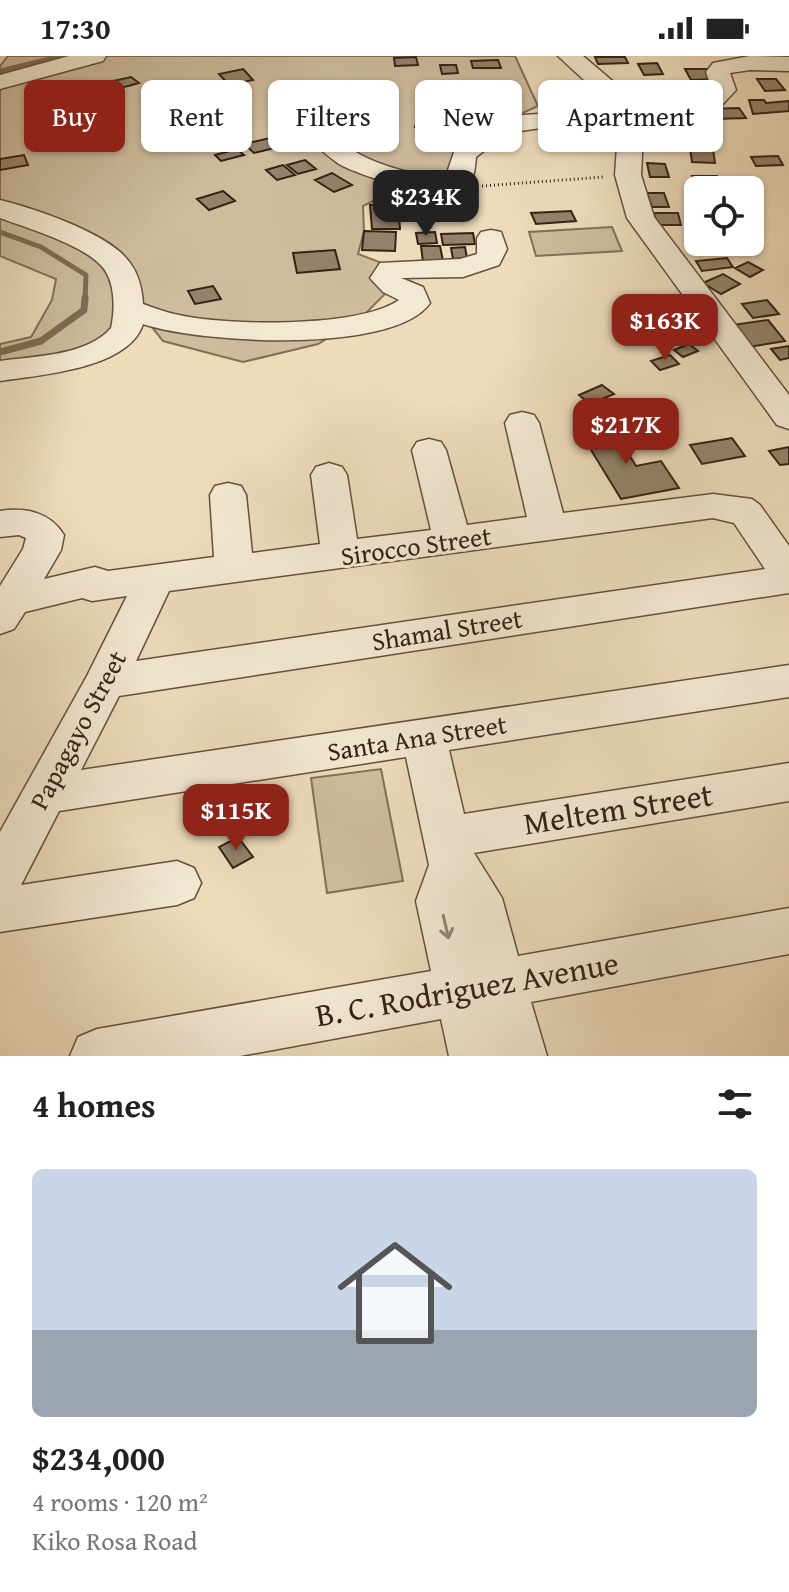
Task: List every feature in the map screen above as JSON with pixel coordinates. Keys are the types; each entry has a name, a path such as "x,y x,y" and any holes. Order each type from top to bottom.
{"street":[{"path":"0,82 95,56"},
{"path":"569,56 597,80"},
{"path":"721,80 718,72 721,68 750,63 789,64"},
{"path":"341,152 349,159 412,182 452,188 461,177 464,154 498,128 538,122"},
{"path":"629,152 628,175 641,218 789,418"},
{"path":"0,208 110,258 123,276 128,309 127,329 114,342 99,350 0,371"},
{"path":"128,309 184,326 247,330 320,330 385,319 409,311 415,303 412,293 393,286 385,278 390,269 472,266 489,259 493,249 491,238"},
{"path":"522,423 548,528"},
{"path":"429,450 452,541"},
{"path":"329,475 341,556"},
{"path":"228,495 234,570"},
{"name":"Sirocco Street","path":"4,607 94,584 154,581 713,506 739,508 754,521 789,577"},
{"path":"0,524 26,522 39,526 45,535 42,550 4,607"},
{"name":"Shamal Street","path":"105,682 789,577"},
{"name":"Papagayo Street","path":"0,877 105,682 154,581"},
{"name":"Santa Ana Street","path":"45,794 789,681"},
{"path":"424,737 450,851 440,901 481,986 520,1056"},
{"name":"Meltem Street","path":"450,851 789,782"},
{"path":"0,910 177,883"},
{"name":"B. C. Rodriguez Avenue","path":"97,1056 789,931"},
{"path":"476,1056 481,986"}],"path":[{"path":"452,188 628,175"}],"shaded area":[{"path":"8,56 515,56 538,106 522,113 522,80 415,80 415,152 459,152 456,170 430,192 383,196 363,206 364,231 358,254 395,268 386,293 361,318 318,344 243,362 163,341 143,316 117,312 107,340 37,362 0,369 0,344 31,337 52,300 56,279 0,256 0,66"},
{"path":"612,227 622,251 536,256 529,232"},
{"path":"381,769 403,881 327,893 311,778"}],"building":[{"path":"416,57 418,65 395,66 394,58"},
{"path":"595,57 625,57 628,63 598,64"},
{"path":"498,60 501,68 473,68 471,61"},
{"path":"657,63 663,74 644,75 638,64"},
{"path":"440,65 456,65 458,73 442,74"},
{"path":"243,69 253,80 224,80 219,74"},
{"path":"685,69 708,69 714,79 691,80"},
{"path":"131,77 139,83 125,87 125,80 118,80"},
{"path":"757,79 776,79 785,90 765,91"},
{"path":"749,100 764,100 766,103 789,101 789,111 753,114"},
{"path":"739,108 746,118 723,119 723,109"},
{"path":"268,138 268,150 254,153 252,142"},
{"path":"240,152 244,155 221,161 215,155"},
{"path":"691,152 713,152 715,163 692,162"},
{"path":"24,155 28,165 0,170 0,159"},
{"path":"778,156 783,165 756,166 751,157"},
{"path":"305,160 316,169 298,174 287,165"},
{"path":"647,163 665,164 669,177 650,177"},
{"path":"283,165 295,175 277,180 266,170"},
{"path":"332,173 352,185 334,192 315,180"},
{"path":"223,191 235,201 209,210 197,199"},
{"path":"647,193 664,193 669,207 652,207"},
{"path":"398,204 400,229 372,229 370,205"},
{"path":"571,211 576,221 536,224 531,213"},
{"path":"654,213 678,213 681,225 656,225"},
{"path":"364,231 396,232 395,251 362,250"},
{"path":"435,232 437,243 418,244 416,233"},
{"path":"473,233 475,244 443,245 441,234"},
{"path":"421,246 440,246 443,261 423,262"},
{"path":"465,247 467,258 453,259 451,248"},
{"path":"335,250 340,269 297,273 293,253"},
{"path":"727,258 733,267 702,271 696,261"},
{"path":"748,262 763,270 750,277 735,268"},
{"path":"723,274 740,284 721,294 703,283"},
{"path":"213,286 221,299 195,304 188,291"},
{"path":"767,300 779,314 753,318 742,304"},
{"path":"768,320 785,341 749,347 733,325"},
{"path":"689,344 698,351 683,357 674,350"},
{"path":"789,346 789,358 780,360 771,349"},
{"path":"670,355 679,364 660,370 651,361"},
{"path":"602,385 614,394 590,404 579,395"},
{"path":"611,426 636,466 661,461 679,488 621,499 580,432"},
{"path":"732,438 745,456 702,464 690,445"},
{"path":"789,447 789,464 780,465 769,451"},
{"path":"238,837 253,857 233,868 219,847"}],"waterway":[{"path":"0,71 62,56"},
{"path":"0,232 41,247 86,275 85,300"},
{"path":"0,352 41,341 84,310 85,298"}]}
